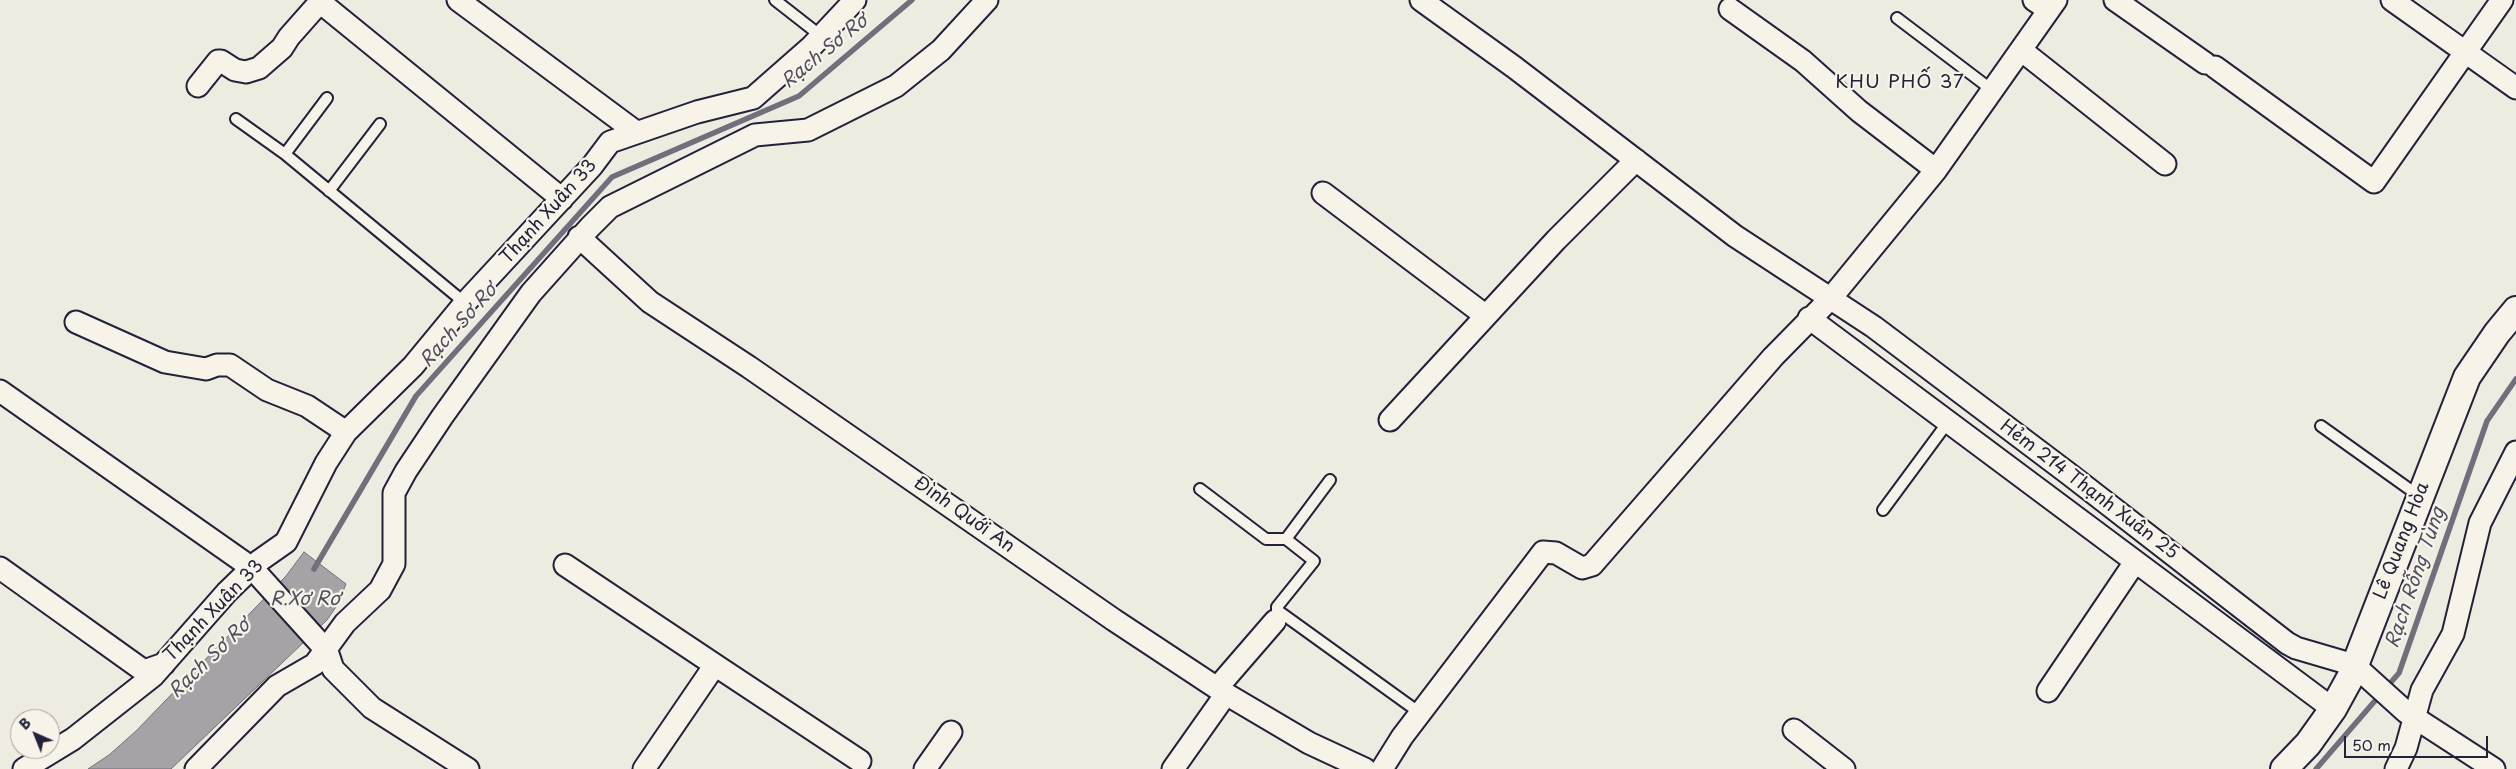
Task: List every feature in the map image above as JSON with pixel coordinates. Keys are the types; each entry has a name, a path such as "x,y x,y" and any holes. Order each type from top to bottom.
{"street":[{"path":"458,0 636,132"},
{"name":"Thạnh Xuân 33","path":"24,769 73,739 153,676 227,592 259,575 286,542 326,463 346,432 413,366 465,303 592,166 610,142 697,112 753,98 821,36 855,0"},
{"path":"196,769 276,686 315,664 322,646 380,590 394,564 394,493 406,471 442,417 531,293 579,237 610,207 755,134 808,130 896,86 940,50 987,0"},
{"name":"Hẻm 214 Thạnh Xuân 25","path":"1421,0 1514,67 1735,236 1874,327 2062,468 2287,643 2356,672"},
{"path":"2115,0 2374,182 2502,0"},
{"path":"2392,0 2516,88"},
{"path":"198,86 218,61 235,70 246,72 259,68 282,48 288,37 320,2 562,199"},
{"path":"1382,769 1420,713 1543,552 1556,553 1582,568 1592,565 1773,357 1809,318 1831,298 1936,170 2021,50 2046,3"},
{"path":"1730,9 1803,61 1859,111 1936,170"},
{"path":"2021,50 2165,164"},
{"path":"1390,420 1556,240 1636,160"},
{"path":"1323,193 1486,316"},
{"name":"Đình Quới An","path":"579,237 650,302 749,367 1114,620 1222,691 1309,743 1326,761 1365,769"},
{"name":"Lê Quang Hòa","path":"2284,769 2308,744 2356,672 2420,497 2467,377 2497,333 2516,310"},
{"path":"1809,318 2333,709"},
{"path":"76,322 165,362 206,369 217,365 230,365 268,390 307,406 346,432"},
{"path":"0,391 259,575 322,646 334,669 372,708 468,769"},
{"path":"2396,769 2406,748 2411,715 2422,690 2453,634 2480,523 2509,482 2516,452"},
{"path":"2048,691 2135,562"},
{"path":"565,565 860,761"},
{"path":"0,568 144,671 164,664"},
{"path":"1173,769 1222,691 1275,621"},
{"path":"644,769 715,665"},
{"path":"2356,672 2411,715 2494,769"},
{"path":"1794,730 1844,769"},
{"path":"925,769 951,732"}],"lane":[{"path":"775,0 821,36"},
{"path":"1897,18 1992,90"},
{"path":"284,154 327,98"},
{"path":"236,119 284,154 465,303"},
{"path":"329,191 380,124"},
{"path":"1883,510 1948,422"},
{"path":"2321,426 2420,497"},
{"path":"1286,538 1330,480"},
{"path":"1200,489 1266,539 1286,538 1314,561 1277,607 1279,612 1420,713"}],"water":[{"name":"R.Xơ Rơ","path":"304,552 346,584 338,604 327,620 171,769 88,769 109,755 136,731 286,576"}],"waterway":[{"name":"Rạch Sơ Rơ","path":"314,569 416,396 612,177 799,96 912,0"},
{"name":"Rạch Rỗng Tùng","path":"2386,688 2399,673 2487,421 2516,379"},
{"name":"Rạch Rỗng Tùng","path":"2316,769 2380,695"}],"district":[{"name":"KHU PHỐ 37","path":"1900,83"}]}
